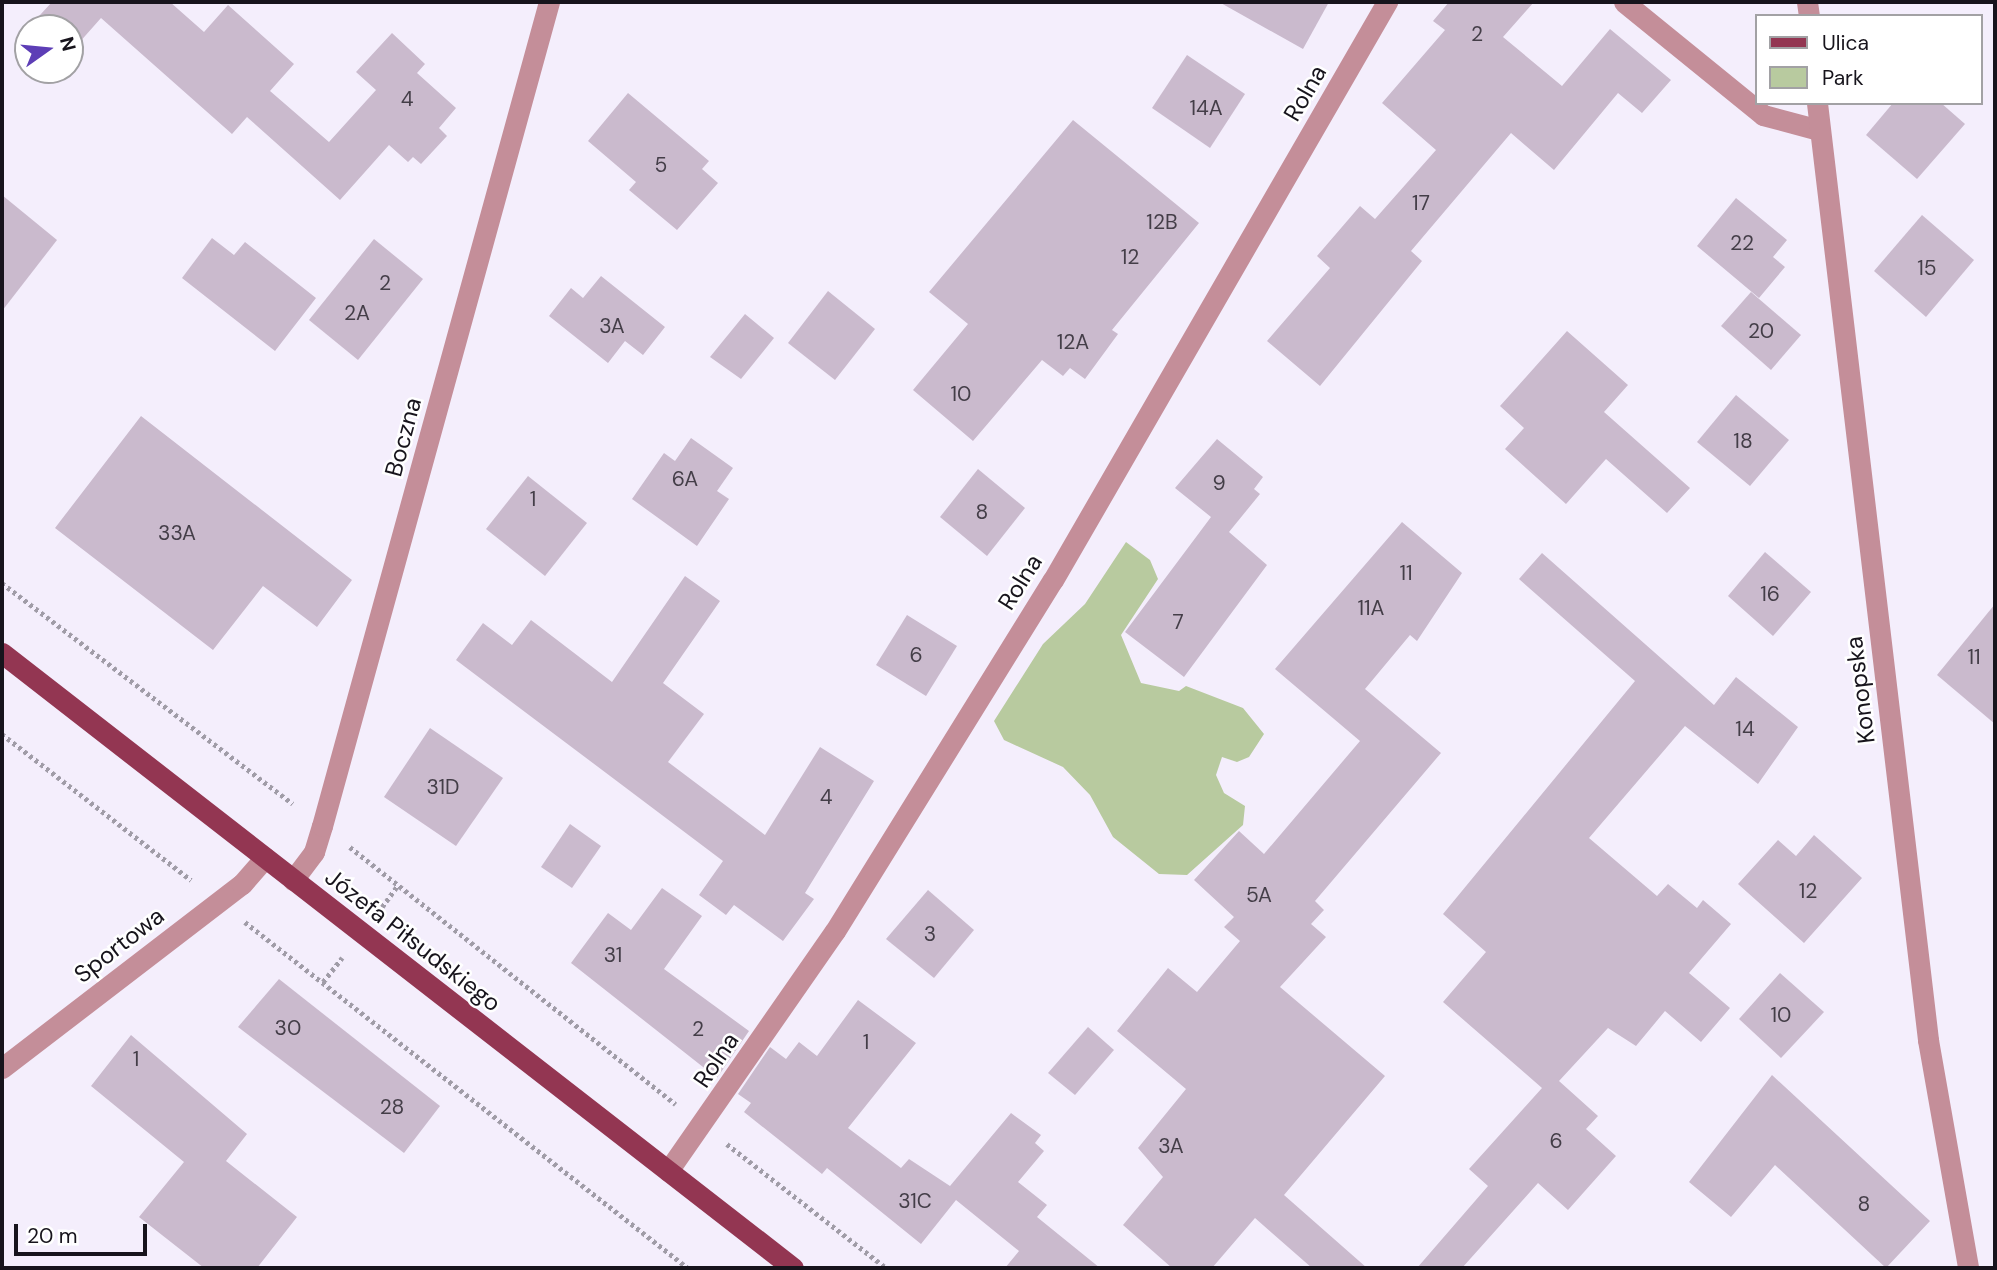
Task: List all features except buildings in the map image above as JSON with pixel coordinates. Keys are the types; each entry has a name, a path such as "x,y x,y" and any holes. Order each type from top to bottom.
{"main road":[{"name":"Józefa Piłsudskiego","path":"2,653 793,1268"}],"street":[{"name":"Boczna","path":"293,880 313,852 323,826 549,2"},
{"name":"Rolna","path":"668,1171 704,1126 835,931 1053,580 1387,2"},
{"path":"1624,2 1763,115 1819,130"},
{"name":"Konopska","path":"1817,105 1928,1040 1968,1268"},
{"name":"Sportowa","path":"2,1068 219,901 265,858"}],"path":[{"path":"2,583 323,826 886,1268"},
{"path":"2,734 688,1268"}],"green space":[{"path":"1126,542 1150,560 1158,579 1121,635 1141,683 1179,691 1186,686 1243,708 1264,734 1249,757 1237,762 1222,757 1216,775 1224,793 1245,806 1243,825 1187,875 1159,874 1113,837 1090,795 1063,767 1004,740 994,721 1043,644 1085,604"}]}
